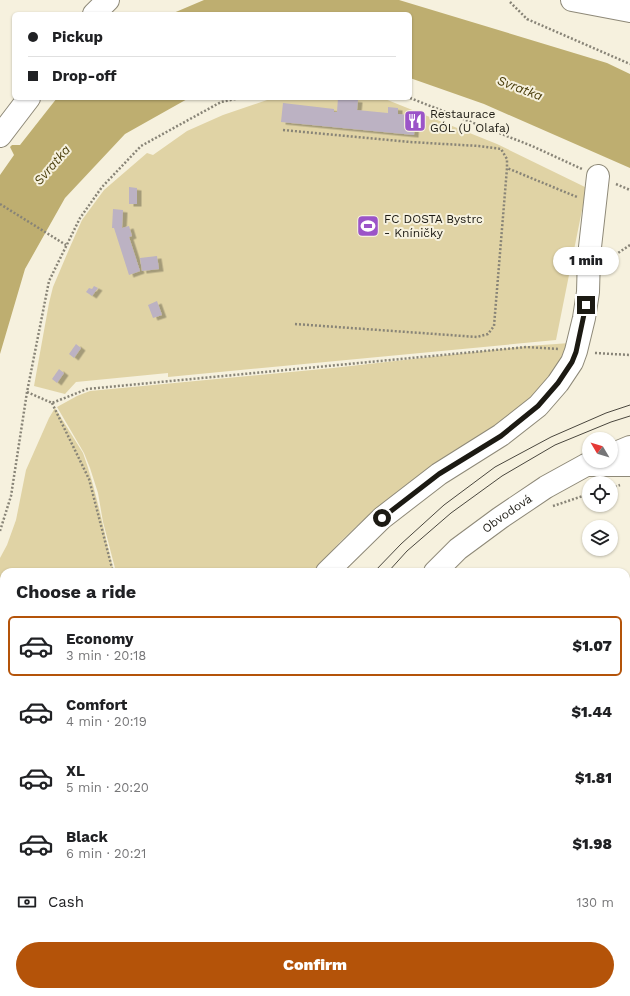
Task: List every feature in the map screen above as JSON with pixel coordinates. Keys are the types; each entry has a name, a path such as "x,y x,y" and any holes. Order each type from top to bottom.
{"main road":[{"path":"96,12 108,0"},
{"path":"572,0 630,11"},
{"path":"0,136 27,100"},
{"path":"331,568 382,518 439,474 501,436 538,406 558,383 572,362 576,352 584,318 588,292 589,256 598,176"},
{"path":"618,452 630,448"},
{"name":"Obvodová","path":"618,464 630,465"},
{"name":"Obvodová","path":"439,568 458,549 500,518 546,487 582,468"}],"path":[{"path":"510,2 527,19 630,64"},
{"path":"412,99 532,146 630,190"},
{"path":"0,531 11,496 27,392 49,281 80,218 102,187 141,146 221,102 230,100"},
{"path":"283,130 410,142 478,146 501,149 508,159 494,326 488,334 477,337 295,324"},
{"path":"507,168 584,200 595,202"},
{"path":"0,204 66,245"},
{"path":"589,256 615,255 630,245"},
{"path":"52,403 87,389 95,388 526,347 630,355"},
{"path":"27,392 52,403 89,479 112,568"}],"shaded area":[{"name":"FC DOSTA Bystrc - Kníničky","path":"267,100 387,100 497,144 585,187 584,200 556,340 168,377 168,373 76,382 65,394 34,386 53,287 82,220 104,190 147,153 153,155 187,131 223,115"},
{"path":"570,343 567,353 529,405 437,463 399,490 340,542 317,568 115,568 103,522 98,493 90,468 84,453 57,407 90,391 333,368 528,346"},
{"path":"55,408 83,453 96,498 113,568 0,568 0,558 7,545 16,520 26,470"}],"water":[{"name":"Svratka","path":"204,0 399,0 607,63 630,74 630,168 484,104 412,79 412,12 176,12"},
{"name":"Svratka","path":"55,100 185,100 125,134 65,198 25,269 0,354 0,175 14,155 10,147 12,145 20,145"}],"building":[{"path":"338,100 358,100 357,110 388,113 388,107 398,108 398,114 409,115 409,111 418,112 416,121 415,120 414,135 281,122 283,103 334,109 334,112 337,112"},
{"path":"129,187 137,188 137,204 129,204"},
{"path":"113,209 123,210 122,228 129,226 132,236 129,237 140,271 129,275 114,228 112,228"},
{"path":"157,256 159,269 142,271 140,258"},
{"path":"94,286 98,288 92,296 86,292 89,288 92,289"},
{"path":"157,301 162,315 153,318 148,305"},
{"path":"76,344 81,348 74,358 69,354"},
{"path":"59,369 64,373 57,383 52,379"}],"tram line":[{"path":"378,568 401,544 444,505 495,467 551,437 606,413 630,405"},
{"path":"392,568 407,551 451,513 502,476 555,445 611,422 630,416"}],"place":[{"name":"Restaurace GÓL (U Olafa)","path":"415,121"},
{"name":"FC DOSTA Bystrc - Kníničky","path":"368,226"}],"route":[{"path":"382,518 439,474 501,436 538,406 558,383 572,362 576,352 586,305"}]}
